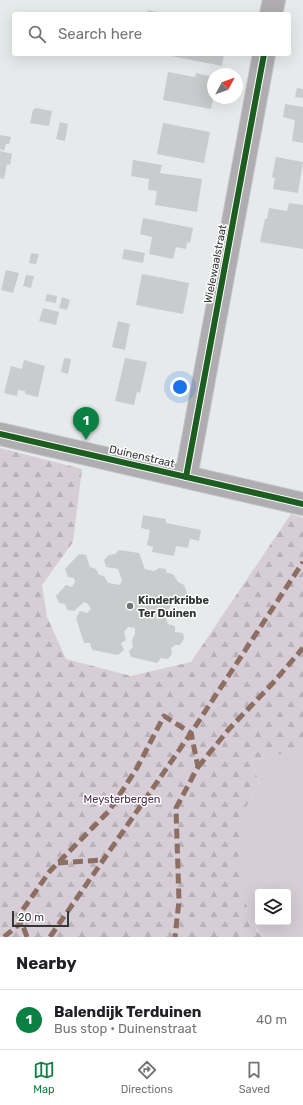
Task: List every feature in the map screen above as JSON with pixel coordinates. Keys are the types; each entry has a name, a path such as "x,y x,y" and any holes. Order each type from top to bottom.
{"street":[{"path":"271,12 274,0"},
{"name":"Wielewaalstraat","path":"186,477 264,56"},
{"name":"Duinenstraat","path":"0,434 303,504"}],"green space":[{"name":"Meysterbergen","path":"0,448 82,469 73,542 42,585 47,617 66,659 131,676 191,662 291,514 303,518 303,750 252,760 259,783 250,798 244,898 257,931 262,937 0,937"},
{"path":"303,750 303,937 262,937 255,926 245,901 240,874 238,847 240,828 243,815 259,783 252,760"}],"building":[{"path":"171,56 224,56 222,66"},
{"path":"168,72 195,77 196,73 207,76 207,104 212,104 211,109 163,100"},
{"path":"297,88 303,89 303,98 295,97"},
{"path":"285,104 303,107 303,143 292,141 295,120 283,117"},
{"path":"36,108 52,111 49,126 30,123 33,110"},
{"path":"60,122 68,124 65,141 56,139"},
{"path":"163,123 210,132 204,163 157,154"},
{"path":"0,135 11,137 9,144 6,144 4,151 0,149"},
{"path":"0,151 12,154 10,165 7,164 4,179 0,178"},
{"path":"276,157 303,162 298,193 273,189 275,178 272,177"},
{"path":"133,160 162,165 160,173 202,179 197,212 155,205 157,191 148,190 149,179 131,176"},
{"path":"289,203 303,205 303,249 260,242 269,208 287,211"},
{"path":"143,218 193,228 190,243 187,242 186,249 176,247 173,259 149,254 152,237 140,234"},
{"path":"124,249 145,253 143,263 122,259"},
{"path":"31,253 39,254 36,264 29,263"},
{"path":"6,270 19,273 13,293 1,290"},
{"path":"142,274 189,283 183,314 136,305"},
{"path":"26,275 34,276 31,288 23,286"},
{"path":"47,294 57,296 56,303 45,301"},
{"path":"62,297 70,300 67,310 59,308"},
{"path":"43,308 59,312 56,325 39,321"},
{"path":"118,321 130,324 125,350 112,347"},
{"path":"64,358 71,359 68,374 61,372"},
{"path":"125,358 147,362 140,393 137,392 134,405 115,401"},
{"path":"24,360 45,366 38,397 25,394 25,391 18,390 17,396 4,393 11,366 22,369"},
{"path":"143,515 166,519 166,523 201,530 199,541 190,539 188,548 176,546 174,556 152,552 153,547 147,545 150,530 141,528"},
{"name":"Kinderkribbe Ter Duinen","path":"119,550 139,553 145,569 154,571 159,568 166,569 167,573 173,574 178,582 184,585 188,596 181,604 173,604 169,608 171,612 166,619 168,624 175,626 175,632 183,633 184,639 180,645 175,645 171,648 172,654 168,659 161,658 157,663 131,657 129,651 133,647 132,640 135,634 135,628 128,627 124,632 126,640 121,643 124,650 118,655 92,650 90,643 84,643 76,618 80,611 87,613 91,609 88,604 84,602 74,611 67,610 65,604 59,603 56,596 66,585 72,587 75,582 74,578 68,577 65,569 79,554 86,555 90,567 96,569 99,575 104,576 108,583 120,585 122,580 118,569 106,567 104,560 109,555 115,554"}],"marked path":[{"path":"50,937 191,733 303,562"},
{"path":"198,767 229,729 272,684 303,648"},
{"path":"27,937 19,915 50,871 109,811 137,768 164,716 191,733 198,767 176,808 179,901 175,937"},
{"path":"58,863 103,860"},
{"path":"4,937 22,922"}],"cycle path":[{"path":"186,477 264,56"},
{"path":"0,434 303,504"}],"place":[{"name":"Balendijk Terduinen","path":"86,440"},
{"name":"Kinderkribbe Ter Duinen","path":"130,606"}]}
